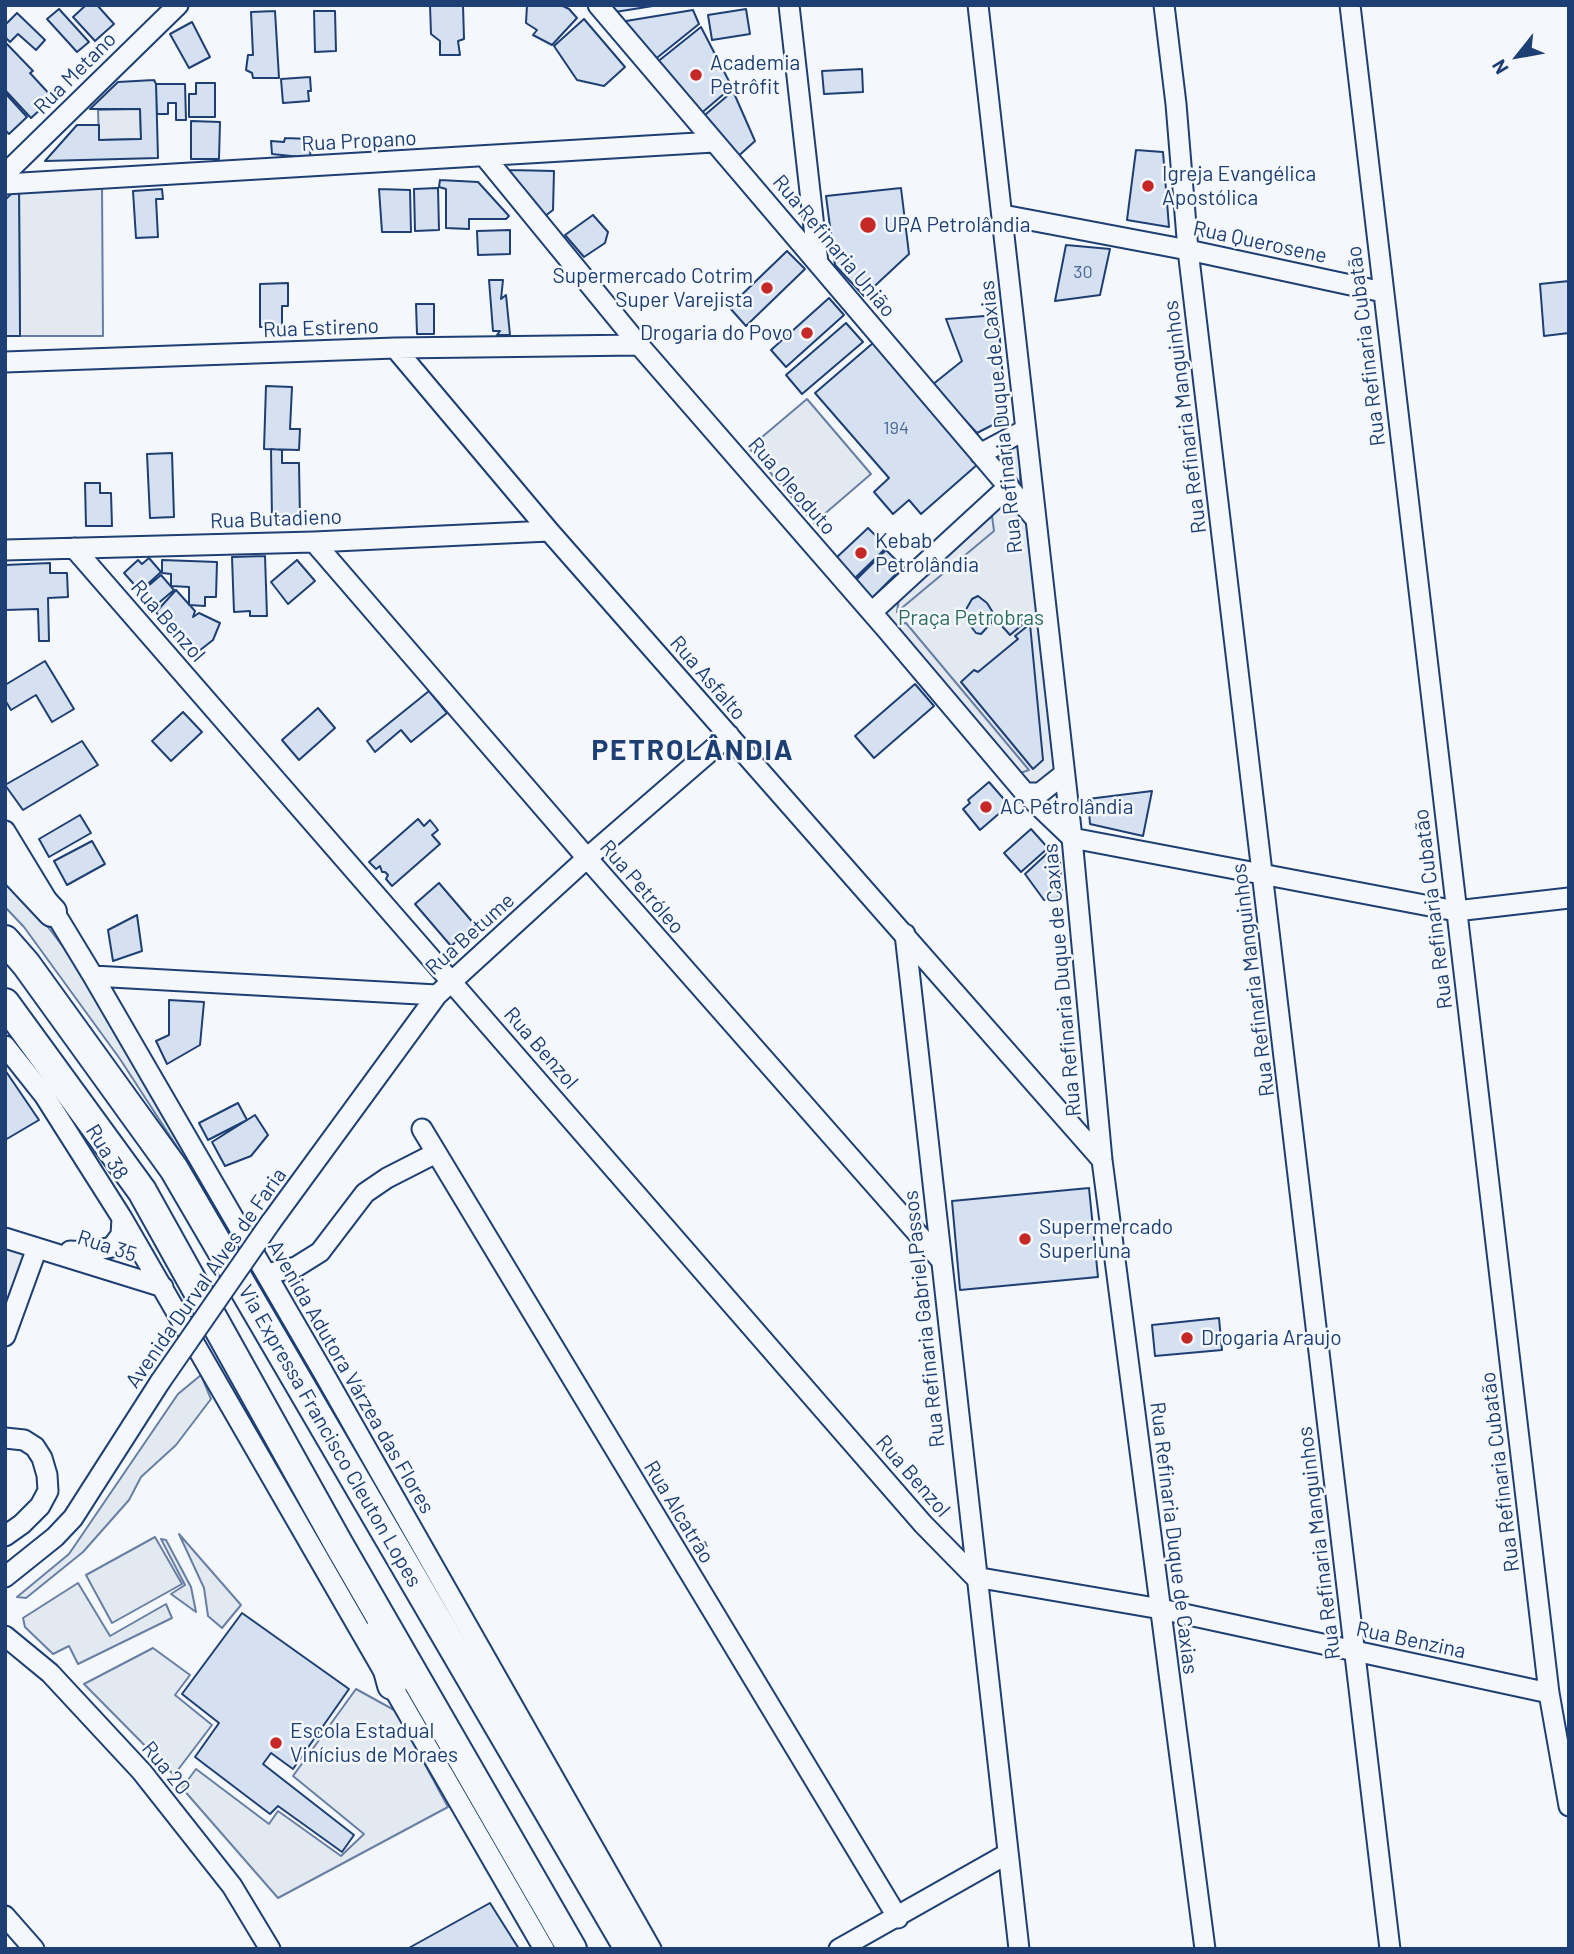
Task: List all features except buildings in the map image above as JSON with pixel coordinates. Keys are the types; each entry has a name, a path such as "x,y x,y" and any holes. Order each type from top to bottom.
{"highway":[{"path":"5,862 52,912"},
{"name":"Via Expressa Francisco Cleuton Lopes","path":"5,940 26,964 174,1169 629,1949"},
{"name":"Via Expressa Francisco Cleuton Lopes","path":"5,1003 142,1191 367,1593 572,1949"},
{"path":"367,1593 392,1685"}],"street":[{"name":"Rua Metano","path":"5,174 178,5"},
{"name":"Rua Refinaria União","path":"598,5 1034,517"},
{"path":"789,5 818,263"},
{"name":"Rua Refinaria Duque de Caxias","path":"978,5 1072,838 1102,1160 1205,1949"},
{"name":"Rua Refinaria Manguinhos","path":"1164,5 1176,104 1188,250 1390,1949"},
{"name":"Rua Refinaria Cubatão","path":"1350,5 1549,1693 1569,1806"},
{"name":"Rua Propano","path":"5,184 715,142"},
{"name":"Rua Oleoduto","path":"485,157 639,345 872,612 1025,793 1072,838"},
{"name":"Rua Querosene","path":"1003,215 1188,250 1383,292"},
{"name":"Rua Estireno","path":"5,362 395,348 639,345"},
{"name":"Rua Asfalto","path":"395,348 548,531 1102,1160"},
{"path":"981,454 1025,430"},
{"path":"872,612 1009,486"},
{"name":"Rua Butadieno","path":"5,550 314,542 548,531"},
{"name":"Rua Petróleo","path":"314,542 587,858 940,1259"},
{"name":"Rua Benzol","path":"74,548 923,1524 975,1577"},
{"name":"Rua Betume","path":"93,976 437,995 587,858 729,735"},
{"path":"1025,793 1040,793 1065,774"},
{"name":"Avenida Adutora Várzea das Flores","path":"5,831 267,1274 651,1949"},
{"path":"1072,838 1456,911 1569,898"},
{"name":"Rua Refinaria Gabriel Passos","path":"905,934 975,1577 1019,1949"},
{"name":"Avenida Durval Alves de Faria","path":"5,1577 55,1537 73,1518 159,1382 271,1222 437,995"},
{"name":"Rua 38","path":"5,1046 44,1095 163,1287"},
{"name":"Rua Alcatrão","path":"422,1129 898,1918"},
{"path":"267,1274 296,1267 320,1252 365,1193 387,1178 436,1153"},
{"name":"Rua 35","path":"37,1248 89,1252 112,1247 121,1235 122,1218"},
{"name":"Rua 35","path":"5,1238 163,1287"},
{"path":"5,1336 37,1248"},
{"path":"163,1287 544,1949"},
{"path":"5,1438 24,1440 35,1447 42,1458 48,1491 40,1506 5,1536"},
{"name":"Rua Benzina","path":"975,1577 1161,1609 1549,1693"},
{"name":"Rua 20","path":"5,1636 50,1673 142,1772 232,1886 270,1949"},
{"path":"839,1949 1007,1854"},
{"path":"5,1916 34,1949"}],"green space":[{"path":"140,109 141,139 99,140 98,110"},
{"path":"19,186 102,186 103,336 20,336"},
{"path":"807,399 871,474 814,523 749,448"},
{"path":"1020,444 1020,487 994,457"},
{"name":"Praça Petrobras","path":"1005,499 1030,526 1055,775 1026,789 876,612"},
{"path":"5,875 12,880 74,961 242,1247 120,1059 24,927 5,907"},
{"path":"5,1244 28,1252 5,1317"},
{"path":"201,1375 211,1399 176,1445 141,1477 129,1500 83,1552 26,1598 17,1597 69,1554 178,1394"},
{"path":"179,1534 241,1605 222,1628 208,1616 204,1588"},
{"path":"155,1537 182,1584 112,1623 86,1575"},
{"path":"161,1539 166,1540 191,1587 196,1612 171,1594 185,1585"},
{"path":"78,1583 110,1636 166,1604 172,1618 78,1664 69,1646 53,1654 25,1627 23,1618"},
{"path":"153,1648 190,1675 175,1695 212,1725 174,1775 84,1684"},
{"path":"356,1689 396,1711 448,1807 278,1898 182,1788 196,1769 269,1824 278,1811 341,1856 364,1834 293,1776"}],"shaded area":[{"path":"992,516 994,531 897,612 899,598"},
{"path":"906,623 1029,770 1017,774 892,626"}],"place":[{"name":"Academia Petrôfit","path":"696,75"},
{"name":"Igreja Evangélica Apostólica","path":"1148,186"},
{"name":"UPA Petrolândia","path":"868,225"},
{"name":"Supermercado Cotrim Super Varejista","path":"767,288"},
{"name":"Drogaria do Povo","path":"807,333"},
{"name":"Kebab Petrolândia","path":"861,553"},
{"name":"AC Petrolândia","path":"986,807"},
{"name":"Supermercado Superluna","path":"1025,1239"},
{"name":"Drogaria Araujo","path":"1187,1338"},
{"name":"Escola Estadual Vinícius de Moraes","path":"276,1743"}],"district":[{"name":"PETROLÂNDIA","path":"693,751"}]}
